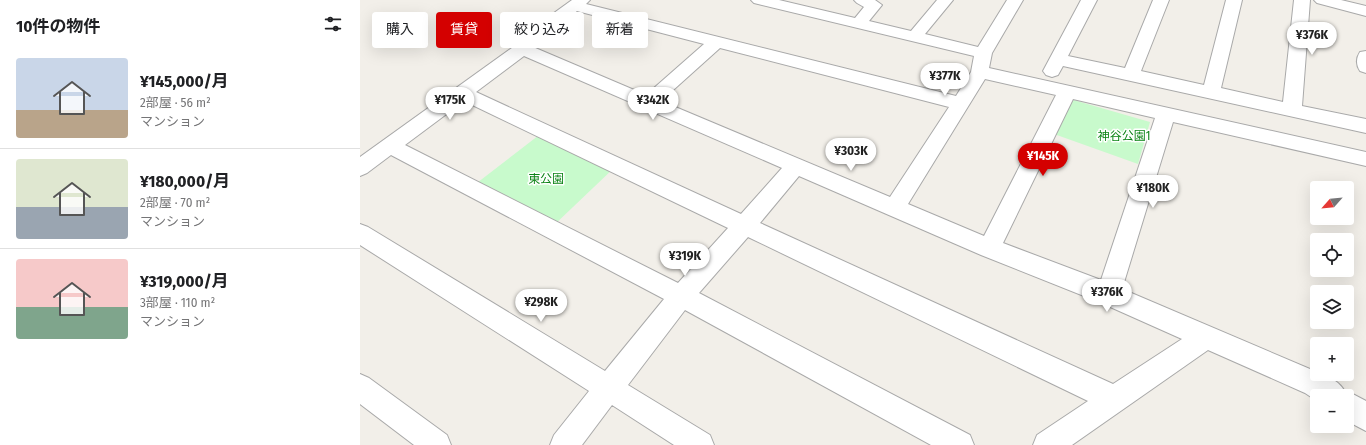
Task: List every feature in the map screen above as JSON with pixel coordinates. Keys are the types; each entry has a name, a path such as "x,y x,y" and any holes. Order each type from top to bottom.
{"street":[{"path":"759,0 983,53"},
{"path":"859,23 874,5 862,0"},
{"path":"916,36 945,0"},
{"path":"894,208 980,72 983,53 1015,0"},
{"path":"1048,79 1089,0"},
{"path":"1131,75 1161,0"},
{"path":"1210,92 1234,0"},
{"path":"1292,109 1302,0"},
{"path":"1322,0 1366,11"},
{"path":"360,168 522,49 535,35 578,3 718,41 959,103"},
{"path":"649,102 718,41"},
{"path":"522,49 989,248 1108,294 1314,384 1322,389"},
{"path":"1366,56 1366,67"},
{"path":"1058,59 1366,126"},
{"path":"980,72 1366,159"},
{"path":"989,248 1067,92"},
{"path":"462,93 1114,399"},
{"path":"1108,294 1166,114"},
{"path":"390,146 681,296 960,445"},
{"path":"564,445 681,296 796,166"},
{"path":"360,233 610,387 700,445"},
{"path":"1046,445 1206,337"},
{"path":"360,387 436,445"},
{"path":"1354,409 1366,417"}],"green space":[{"name":"神谷公園1","path":"1070,99 1150,122 1138,164 1054,134"},
{"name":"東公園","path":"543,132 615,167 552,227 473,186"}]}
